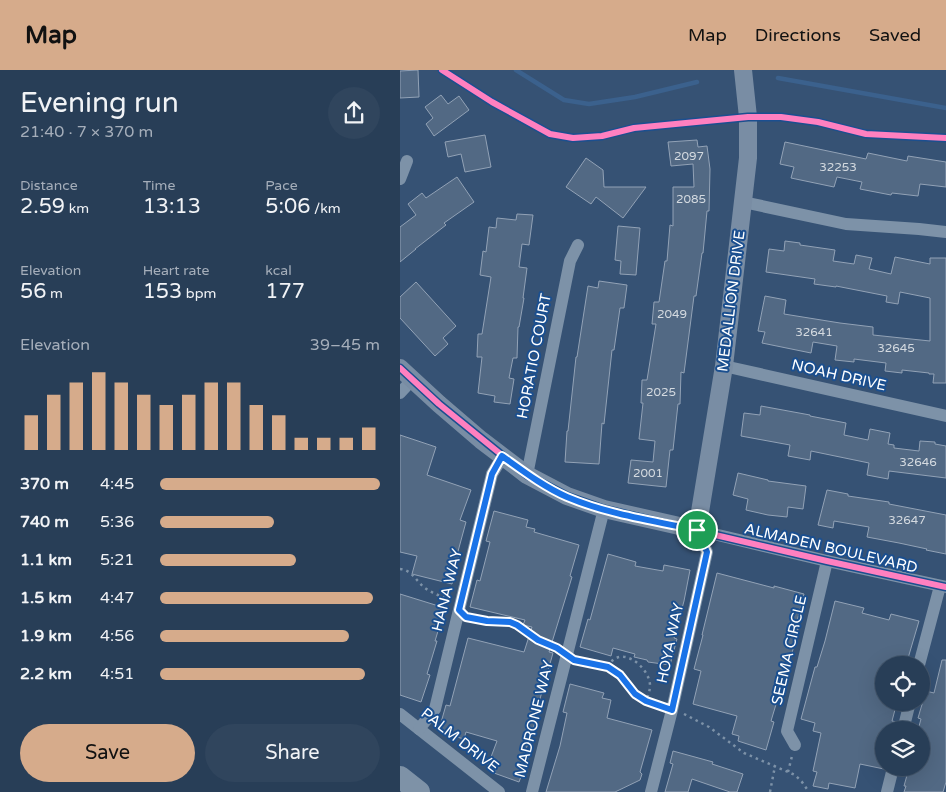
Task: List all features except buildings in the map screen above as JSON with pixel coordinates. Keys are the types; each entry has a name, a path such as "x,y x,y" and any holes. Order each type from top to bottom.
{"highway":[{"path":"400,777 419,792"}],"street":[{"name":"MEDALLION DRIVE","path":"697,530 724,366 748,158 748,125 743,70"},
{"path":"400,179 408,161"},
{"path":"743,202 846,224 946,232"},
{"name":"HORATIO COURT","path":"527,475 570,261 578,245"},
{"name":"NOAH DRIVE","path":"724,366 946,416"},
{"name":"ALMADEN BOULEVARD","path":"400,368 438,404 502,456 527,475 567,496 604,509 943,586"},
{"path":"400,393 413,379"},
{"name":"HANA WAY","path":"419,729 435,709 492,474 502,456"},
{"name":"MADRONE WAY","path":"532,792 604,509"},
{"name":"HOYA WAY","path":"650,792 672,710 707,552 697,530"},
{"name":"SEEMA CIRCLE","path":"795,745 787,731 827,561"},
{"path":"923,656 943,586"},
{"name":"PALM DRIVE","path":"400,714 499,792"},
{"path":"887,792 891,776"}],"path":[{"path":"400,568 410,572 424,588 450,600 466,617 487,621 510,622 538,640 557,648 574,660 608,667 620,675 635,694 646,701 683,713 709,727 744,753 795,775 809,792"},
{"path":"608,667 610,662 624,657 633,659 638,663 644,669 650,684 650,692 646,701"},
{"path":"770,792 775,766"}],"waterway":[{"path":"516,70 564,100 589,104 635,97 697,82"},
{"path":"778,78 946,108"}],"cycle path":[{"path":"442,70 492,102 550,134 573,138 602,136 634,128 748,117 781,117 818,122 866,134 946,138"},
{"path":"400,368 439,404 527,475 567,496 604,509 946,587"}],"route":[{"path":"502,456 527,475 567,496 604,509 697,530 707,552 672,710 646,701 635,694 620,675 608,667 574,660 557,648 538,640 510,622 487,621 466,617 459,610 492,474 502,456"}]}
